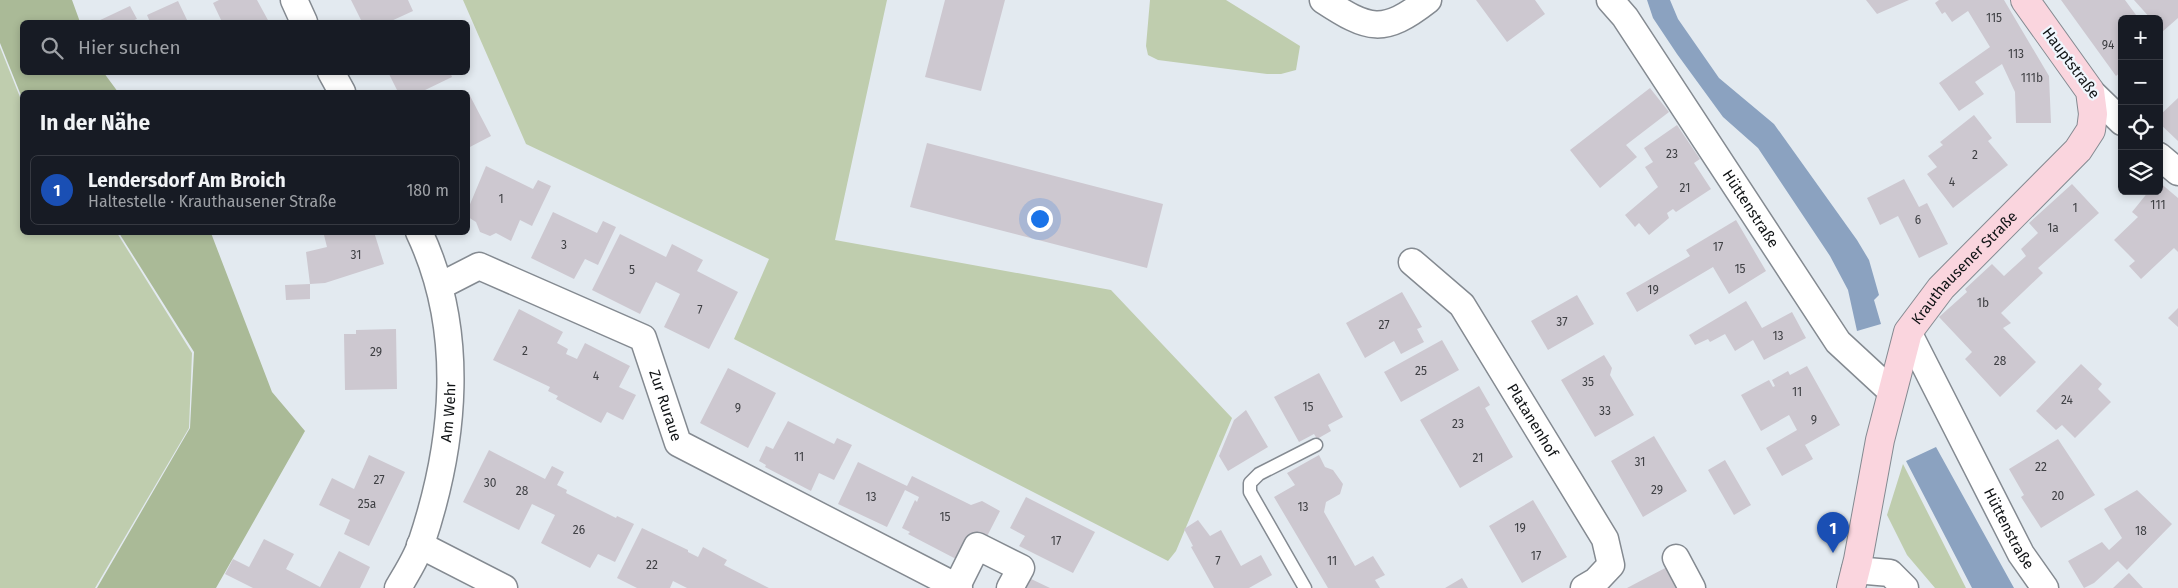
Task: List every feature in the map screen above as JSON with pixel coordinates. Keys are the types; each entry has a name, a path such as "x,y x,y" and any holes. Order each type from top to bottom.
{"street":[{"path":"294,0 303,20"},
{"path":"1324,0 1361,23 1382,25 1406,18 1428,0"},
{"name":"Hauptstraße","path":"2025,0 2090,91 2118,118"},
{"name":"Hüttenstraße","path":"1619,6 1838,342 1892,391"},
{"path":"333,75 341,90"},
{"name":"Krauthausener Straße","path":"1857,582 1892,391 1908,332 1941,288 2078,150 2091,130 2093,114 2090,91"},
{"path":"2163,159 2178,172"},
{"name":"Am Wehr","path":"398,588 420,545 440,469 449,421 452,383 449,342 440,286 420,235"},
{"name":"Platanenhof","path":"1412,262 1462,305 1605,539 1611,565 1596,581 1584,588"},
{"name":"Zur Ruraue","path":"440,286 479,266 642,338 678,442 957,588 977,546 1021,568 1010,588"},
{"name":"Hüttenstraße","path":"1908,332 2021,554 2045,588"},
{"path":"420,545 504,588"},
{"path":"1676,558 1692,588"},
{"path":"1857,582 1890,573 1905,588"}],"lane":[{"path":"1305,588 1250,492 1250,483 1259,474 1316,445"}],"green space":[{"path":"0,0 72,0 79,20 20,20 20,75 105,75 117,90 20,90 20,93 0,43"},
{"path":"463,0 887,0 835,240 1111,290 1232,418 1176,551 1168,561 734,339 769,259 526,144"},
{"path":"1150,0 1226,0 1300,46 1296,70 1281,74 1267,74 1158,60 1148,55 1146,46"},
{"path":"0,47 20,97 20,235 118,235 192,353 189,428 95,588 0,588"},
{"path":"120,235 212,235 272,392 305,431 216,588 97,588 190,428 194,352"},
{"path":"1903,464 1966,588 1935,588 1907,555 1887,515"}],"water":[{"path":"1647,0 1670,0 1678,19 1719,78 1774,124 1857,240 1869,260 1879,295 1874,300 1881,324 1857,331 1848,290 1830,256 1758,148 1723,117 1677,54 1653,18"},
{"path":"1936,447 2014,588 1972,588 1906,461"}],"building":[{"path":"219,0 257,0 268,20 221,20 213,3"},
{"path":"351,0 408,0 413,11 393,20 361,20"},
{"path":"945,0 1005,0 981,91 925,77"},
{"path":"1476,0 1535,0 1545,14 1507,42"},
{"path":"1866,0 1909,0 1877,14"},
{"path":"1939,0 2004,0 2049,76 2051,123 2016,123 2015,92 2002,64 1975,82 1984,94 1959,111 1939,83 1990,47 1968,11 1952,22 1945,12 1942,14 1935,3"},
{"path":"2061,0 2125,0 2136,15 2118,15 2118,74 2116,76"},
{"path":"2134,0 2178,0 2178,18 2163,31 2163,15 2147,15"},
{"path":"178,1 187,20 149,20 147,15"},
{"path":"130,6 137,19 134,20 100,20"},
{"path":"390,75 451,75 452,77 425,90 397,90"},
{"path":"1650,88 1669,112 1626,145 1637,157 1600,188 1570,150"},
{"path":"470,96 491,136 470,147"},
{"path":"2178,98 2178,141 2163,127 2163,112"},
{"path":"1974,115 1992,138 1988,141 2008,165 1953,208 1927,174 1937,167 1928,156 1943,145 1940,142"},
{"path":"1677,125 1700,159 1694,163 1711,189 1676,212 1673,209 1667,213 1669,218 1649,235 1639,223 1635,227 1625,215 1658,187 1645,167 1653,162 1644,148"},
{"path":"927,143 1163,204 1147,268 910,207"},
{"path":"486,166 533,189 538,180 551,186 532,226 520,220 511,241 496,233 490,236 480,232 476,222 470,218 470,204"},
{"path":"1904,179 1919,207 1927,203 1948,244 1919,258 1898,216 1880,225 1867,198"},
{"path":"2072,184 2099,213 2038,268 2043,273 2001,313 2011,323 2003,328 2036,362 2000,397 1965,359 1972,352 1939,317 1967,292 1965,289 1992,264 2004,276 2026,256 2021,249 2038,233 2029,223"},
{"path":"2163,185 2178,198 2178,252 2174,248 2141,279 2129,266 2135,261 2114,240 2138,217 2132,212 2146,195 2163,195"},
{"path":"553,212 597,233 603,221 616,227 598,265 585,259 574,279 531,258"},
{"path":"1736,220 1766,271 1729,294 1713,267 1637,312 1626,293 1690,256 1686,250"},
{"path":"620,234 666,257 672,244 703,260 697,271 738,292 709,349 664,327 680,294 656,282 640,314 592,290"},
{"path":"324,235 375,235 384,264 325,283 310,284 306,252 327,247"},
{"path":"310,284 310,299 286,300 285,285"},
{"path":"1402,292 1422,327 1417,329 1424,342 1401,354 1394,341 1365,358 1346,323"},
{"path":"1577,295 1594,324 1548,350 1531,321"},
{"path":"1746,301 1762,328 1792,312 1806,338 1764,360 1753,340 1735,351 1725,334 1710,342 1708,339 1695,345 1689,335"},
{"path":"2178,308 2178,327 2168,318"},
{"path":"519,309 563,332 557,343 568,349 566,354 577,359 585,343 630,366 619,387 636,395 623,420 607,412 601,423 556,399 558,396 548,391 550,387 493,360"},
{"path":"396,329 397,389 345,390 344,334 356,334 356,330"},
{"path":"1442,340 1459,370 1401,402 1384,372"},
{"path":"1604,355 1612,368 1610,375 1634,415 1595,437 1561,380"},
{"path":"2081,364 2102,384 2098,389 2111,402 2075,438 2062,425 2056,430 2036,411"},
{"path":"1807,366 1840,425 1805,445 1813,459 1782,476 1766,448 1797,430 1789,415 1761,431 1741,395 1769,380 1773,387 1775,386 1772,380 1788,371 1790,375"},
{"path":"728,368 776,393 748,448 700,423"},
{"path":"1319,373 1343,417 1328,425 1331,431 1317,439 1314,434 1299,442 1274,397"},
{"path":"1479,386 1490,405 1485,408 1513,457 1460,488 1420,420"},
{"path":"1246,410 1268,447 1228,471 1219,456 1234,420"},
{"path":"788,421 834,444 837,438 852,445 834,480 819,473 811,491 765,467 766,465 759,461 766,446 773,449"},
{"path":"1654,436 1687,491 1643,517 1611,461"},
{"path":"2058,439 2095,495 2041,528 2021,497 2024,495 2009,469"},
{"path":"489,450 545,479 552,466 564,472 557,485 567,490 566,493 616,518 617,516 634,524 615,562 598,554 590,568 541,543 555,515 532,504 519,530 463,502"},
{"path":"369,455 405,472 369,546 344,534 350,520 319,505 332,478 354,489"},
{"path":"1319,455 1325,467 1333,470 1343,484 1340,494 1326,502 1324,512 1355,566 1373,556 1385,575 1375,580 1380,588 1328,588 1274,497 1295,485 1287,473"},
{"path":"1725,460 1751,505 1734,515 1708,470"},
{"path":"858,462 907,486 912,476 971,505 982,501 1000,511 982,546 956,559 908,534 910,532 902,528 915,500 917,502 919,497 905,490 887,527 838,504"},
{"path":"2137,490 2172,524 2127,570 2118,561 2094,583 2084,588 2068,561 2102,542 2109,550 2122,538 2104,509"},
{"path":"1026,497 1095,532 1073,573 1019,546 1025,536 1010,528"},
{"path":"1533,500 1567,557 1522,583 1489,526"},
{"path":"1198,520 1210,536 1221,530 1241,566 1261,555 1272,575 1249,588 1214,588 1191,547 1193,546 1184,529"},
{"path":"642,528 688,550 688,552 698,557 703,547 727,560 724,565 769,588 687,588 673,581 670,588 637,588 617,578"},
{"path":"264,539 294,554 286,569 320,587 339,551 370,567 360,588 253,588 225,574 233,559 249,567"},
{"path":"1671,565 1678,588 1627,588 1646,578"},
{"path":"2129,573 2143,588 2113,588"},
{"path":"1029,578 1050,588 1024,588"},
{"path":"1462,578 1468,588 1445,588"}],"place":[{"name":"Lendersdorf Am Broich","path":"1833,553"}]}
